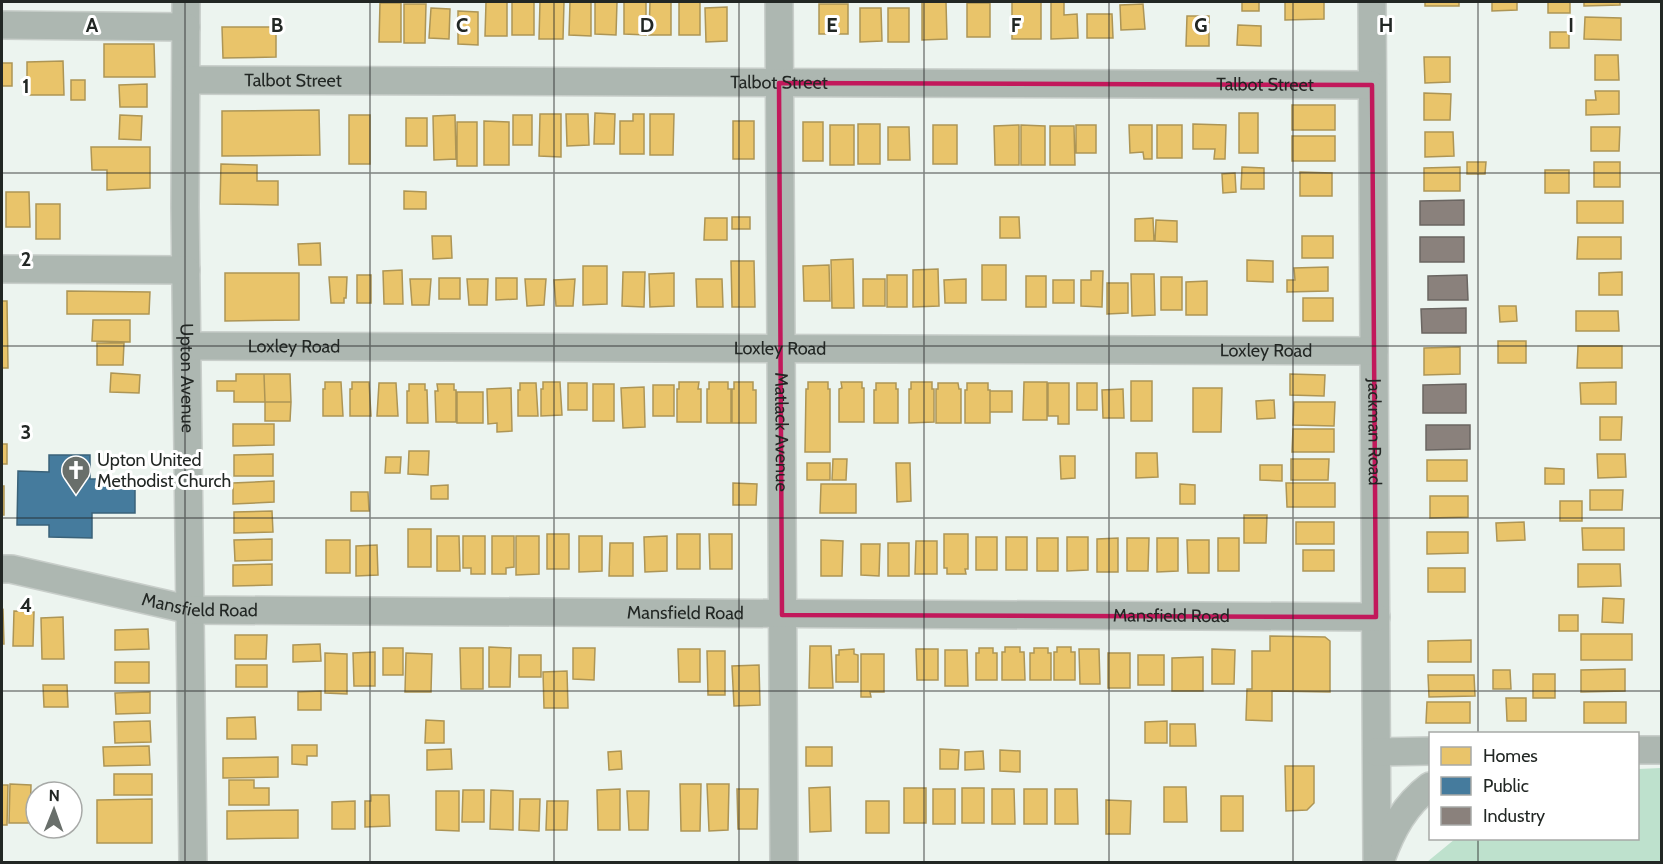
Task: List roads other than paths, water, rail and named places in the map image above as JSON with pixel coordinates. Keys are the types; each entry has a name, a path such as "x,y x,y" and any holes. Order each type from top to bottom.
{"street":[{"name":"Matlack Avenue","path":"779,2 783,862"},
{"name":"Jackman Road","path":"1372,2 1378,862"},
{"path":"2,26 186,14"},
{"name":"Upton Avenue","path":"186,14 186,270 193,862"},
{"name":"Talbot Street","path":"187,80 1372,85"},
{"path":"2,269 186,270"},
{"name":"Loxley Road","path":"188,346 1374,351"},
{"name":"Mansfield Road","path":"2,569 11,569 191,610 782,615 1376,616"},
{"path":"1639,750 1662,750"},
{"path":"1377,752 1429,751"},
{"path":"1378,862 1401,816 1416,797 1429,787"}],"place":[{"name":"Upton United Methodist Church","path":"76,496"}]}
